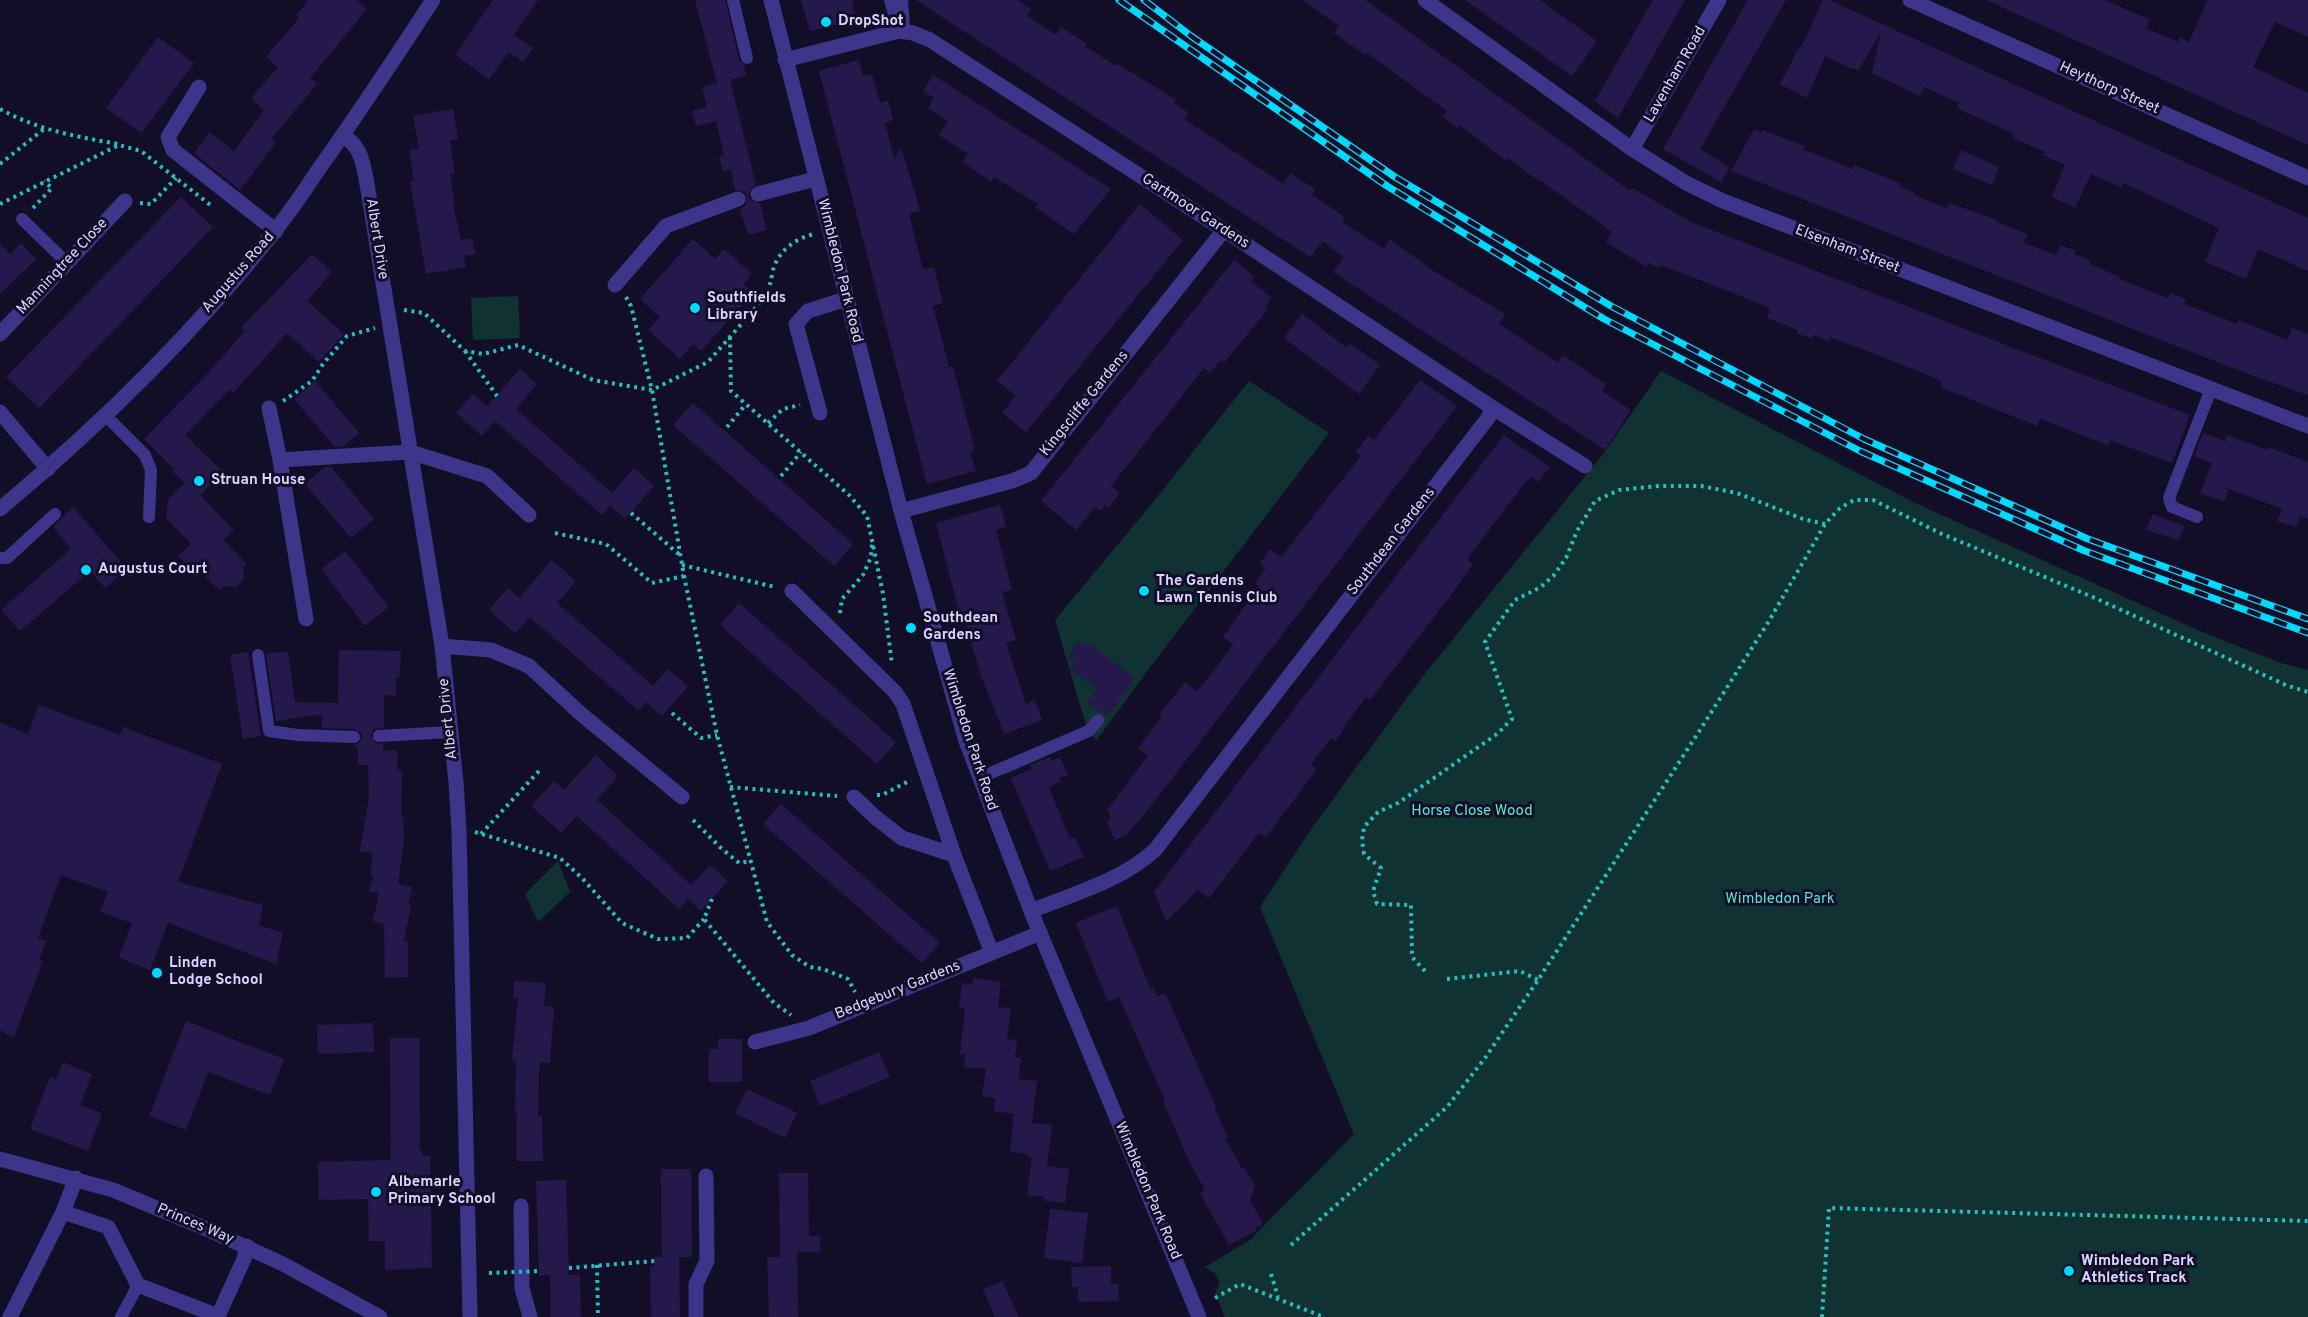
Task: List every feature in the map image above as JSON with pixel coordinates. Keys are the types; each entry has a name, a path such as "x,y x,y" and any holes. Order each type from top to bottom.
{"street":[{"name":"Augustus Road","path":"0,509 48,469 105,415 211,307 276,231 433,0"},
{"name":"Wimbledon Park Road","path":"771,0 815,179 936,639 979,778 1031,911 1199,1317"},
{"name":"Elsenham Street","path":"1425,0 1632,149 1686,183 1723,201 2308,426"},
{"name":"Lavenham Road","path":"1632,149 1719,0"},
{"name":"Heythorp Street","path":"1910,0 2308,178"},
{"path":"785,60 902,32"},
{"name":"Gartmoor Gardens","path":"902,32 913,33 930,40 1224,230 1492,408 1585,466"},
{"path":"199,87 168,137 172,150 276,231"},
{"name":"Albert Drive","path":"343,135 354,143 362,159 442,646 459,830 470,1317"},
{"path":"758,194 815,179"},
{"path":"615,285 666,226 738,199"},
{"name":"Manningtree Close","path":"0,334 125,201"},
{"name":"Kingscliffe Gardens","path":"902,511 1012,482 1031,473 1224,230"},
{"path":"818,406 796,324 808,311 846,299"},
{"path":"269,408 280,460 306,619"},
{"name":"Southdean Gardens","path":"1031,911 1124,872 1142,862 1155,850 1488,417 1492,408"},
{"path":"0,412 48,469"},
{"path":"280,460 410,452 487,476 529,515"},
{"path":"792,591 895,692 903,704 954,855 992,953"},
{"path":"442,646 491,650 529,666 580,714 682,797"},
{"path":"854,797 875,817 902,837 954,855"},
{"name":"Bedgebury Gardens","path":"755,1042 809,1028 1040,933"},
{"name":"Princes Way","path":"0,1159 113,1190 247,1246 380,1317"},
{"path":"696,1317 696,1284 707,1261 706,1176"},
{"path":"10,1317 63,1212 76,1178"},
{"path":"521,1206 522,1288 530,1317"},
{"path":"63,1212 108,1227 138,1285 218,1317 244,1259 247,1246"}],"lane":[{"path":"733,0 747,58"},
{"path":"890,0 902,32"},
{"path":"902,0 902,32"},
{"path":"22,219 67,263"},
{"path":"2197,517 2172,507 2169,498 2211,389"},
{"path":"105,415 145,455 151,470 149,517"},
{"path":"0,558 7,558 55,514"},
{"path":"258,655 269,731 298,735 354,736"},
{"path":"979,778 1089,731 1098,720"},
{"path":"379,736 450,732"},
{"path":"121,1317 138,1285"}],"path":[{"path":"0,109 44,129 67,136 141,151 219,212"},
{"path":"0,164 44,129"},
{"path":"0,204 119,145"},
{"path":"125,201 151,204 176,178"},
{"path":"22,219 52,189 44,181"},
{"path":"465,351 483,354 518,345 592,380 652,390 708,362 765,297 770,288 774,267 789,244 801,237 829,230"},
{"path":"615,285 631,306 652,390 684,576 717,735 767,922 792,955 810,967 823,969 848,979 863,1006"},
{"path":"388,309 424,313 465,351 497,396"},
{"path":"269,408 312,381 322,364 347,336 371,328"},
{"path":"730,336 732,391 849,495 867,516 883,594 895,692"},
{"path":"727,427 746,404"},
{"path":"768,423 783,409 818,406"},
{"path":"781,476 801,452"},
{"path":"1425,971 1412,957 1411,905 1377,904 1373,891 1381,868 1364,854 1362,840 1364,827 1378,812 1398,803 1497,734 1512,719 1485,642 1515,600 1541,587 1554,575 1566,558 1577,531 1595,501 1620,490 1659,486 1701,486 1737,494 1803,519 1826,524"},
{"path":"1291,1245 1447,1107 1485,1058 1538,980 1769,621 1826,524 1840,508 1854,500 1873,500 1942,534 2095,598 2288,686 2308,692"},
{"path":"632,513 681,556"},
{"path":"555,533 606,544 652,583 684,576"},
{"path":"840,638 842,599 863,575 871,557 872,537"},
{"path":"682,565 792,591"},
{"path":"672,713 701,738 717,735"},
{"path":"730,787 854,797 882,795 909,782 924,767"},
{"path":"481,834 540,771"},
{"path":"693,820 739,863 751,861"},
{"path":"459,830 481,834 560,858 582,878 622,923 658,939 687,938 704,919 712,899"},
{"path":"704,919 774,1003 809,1028"},
{"path":"1447,979 1521,971 1538,980"},
{"path":"1822,1317 1829,1208 2308,1221"},
{"path":"568,1268 654,1261"},
{"path":"597,1265 598,1317"},
{"path":"489,1273 539,1271"},
{"path":"1270,1274 1278,1298"},
{"path":"1215,1298 1240,1284 1324,1317"}],"green space":[{"path":"518,296 520,338 473,340 471,298"},
{"name":"Wimbledon Park","path":"1661,371 1915,503 2200,631 2281,663 2308,670 2308,1317 1225,1317 1215,1293 1220,1283 1215,1273 1205,1267 1250,1240 1354,1134 1260,907 1312,828 1423,676 1604,453"},
{"name":"The Gardens Lawn Tennis Club","path":"1249,381 1329,433 1096,741 1093,735 1004,775 1000,763 1086,725 1055,620 1150,506"},
{"path":"558,861 570,892 538,922 525,894"}],"building":[{"path":"309,0 356,0 367,9 310,78 317,84 271,139 276,142 240,190 194,153 209,132 234,151 264,110 251,98 278,67 266,57 299,18 296,15"},
{"path":"493,0 538,0 514,35 533,48 523,62 509,52 489,79 455,55"},
{"path":"695,0 725,0 739,60 744,65 746,76 730,80 756,185 751,188 748,196 752,201 760,203 767,230 748,235 740,209 746,205 747,196 744,191 735,190 731,170 723,171 719,157 724,155 716,121 696,126 692,111 707,107 702,87 717,83"},
{"name":"DropShot","path":"801,0 852,0 856,20 810,31"},
{"path":"916,0 1017,0 1031,9 1027,16 1056,35 1061,27 1116,66 1118,64 1176,100 1174,103 1189,113 1184,119 1284,184 1290,173 1315,189 1312,195 1345,217 1342,222 1384,249 1390,239 1432,270 1505,314 1499,324 1558,363 1563,355 1606,384 1602,391 1631,410 1605,450 1333,272 1344,258 1323,241 1310,257"},
{"path":"1303,0 1365,0 1630,191 1632,188 1691,222 2190,415 2172,463 2110,440 2108,445 2040,419 2037,426 1940,387 1942,381 1911,368 1830,337 1829,341 1814,335 1812,339 1797,333 1798,330 1767,318 1770,308 1661,265 1659,268 1649,263 1646,267 1606,242 1612,232 1540,180 1507,158 1505,160 1460,125 1458,128 1443,117 1447,111 1367,53 1365,55 1334,33 1339,26"},
{"path":"1465,0 1540,0 1597,41 1572,76"},
{"path":"1653,0 1685,0 1618,118 1595,101"},
{"path":"1748,0 1786,0 1700,149 1730,167 1721,182 1663,149"},
{"path":"1823,0 1829,0 2308,218 2308,271 2258,249 2246,279 2205,262 2219,228 2124,183 2122,188 2091,174 2075,208 2052,197 2065,165 2043,155 2045,152 2013,138 2014,134 1957,108 1959,103 1924,87 1920,96 1872,73 1881,32 1859,69 1852,69 1825,56 1807,98 1780,84 1805,40"},
{"path":"1986,0 2105,0 2150,20 2146,28 2178,42 2180,37 2189,42 2208,0 2308,0 2308,37 2275,22 2253,67 2308,93 2308,145"},
{"path":"158,37 194,63 142,133 106,108"},
{"path":"859,60 863,76 872,74 880,103 888,101 893,120 885,123 894,159 901,148 920,211 909,214 923,269 934,267 943,303 933,306 949,367 953,366 975,451 970,452 976,471 927,484 819,71"},
{"path":"933,75 1111,189 1074,234 1035,207 1038,204 994,177 991,182 963,162 968,154 939,135 948,121 928,108 934,98 923,91"},
{"path":"453,109 458,139 450,141 455,173 450,174 455,205 453,205 461,240 472,238 475,254 464,256 466,267 426,274 410,181 414,181 409,150 419,149 413,116"},
{"path":"1754,129 1761,133 1763,130 1805,146 1804,150 1852,169 1854,165 1901,184 1900,187 1915,193 1914,195 1946,208 1949,203 1997,220 1996,222 2027,234 2024,243 2056,255 2060,245 2076,251 2074,254 2090,260 2089,264 2120,277 2119,279 2168,298 2170,293 2186,299 2184,304 2237,324 2238,320 2287,340 2292,328 2308,334 2308,395 2248,374 1731,171"},
{"path":"1961,150 1999,167 1992,185 1953,169"},
{"path":"181,197 213,227 39,408 6,377"},
{"path":"1140,204 1183,240 1026,432 1002,413 1016,396 997,381"},
{"name":"Southfields Library","path":"693,239 715,259 724,249 752,274 743,284 753,293 701,351 693,344 680,359 648,330 660,317 640,299"},
{"path":"21,243 36,259 0,294 0,244 10,254"},
{"path":"312,254 332,272 307,301 344,334 319,362 287,333 233,393 230,389 185,435 223,472 200,495 234,530 223,540 247,564 243,567 244,579 236,587 224,586 220,591 197,568 193,571 178,556 191,544 166,518 168,499 185,483 144,439 210,371 245,331 241,328"},
{"path":"1234,260 1254,277 1251,281 1272,298 1265,306 1268,309 1224,363 1221,360 1210,373 1204,368 1111,486 1120,493 1108,508 1105,505 1100,511 1095,507 1076,530 1041,501"},
{"path":"1302,314 1347,348 1350,343 1380,365 1359,394 1284,338"},
{"path":"520,369 537,384 516,409 612,493 634,468 654,486 625,519 610,505 602,515 495,421 482,436 456,413 473,394 487,406"},
{"path":"1420,380 1457,406 1151,806 1126,836 1115,840 1107,820 1111,819 1107,810 1148,756 1138,748 1162,717 1159,715 1185,682 1197,692 1233,645 1223,637 1259,586 1255,583 1266,568 1260,563 1270,549 1281,557 1361,456 1356,452 1368,436 1374,440"},
{"path":"315,381 359,433 343,446 335,447 294,399"},
{"path":"693,403 853,544 834,566 673,425"},
{"path":"2203,433 2225,441 2227,435 2308,462 2308,519 2300,516 2296,527 2277,521 2282,509 2229,489 2224,502 2200,493 2212,463 2194,456"},
{"path":"1504,435 1550,467 1538,482 1531,476 1510,502 1467,559 1473,564 1454,591 1370,700 1366,697 1335,741 1331,738 1311,764 1317,769 1266,837 1259,833 1209,898 1198,890 1166,921 1154,892"},
{"path":"325,467 331,467 374,519 351,538 305,484"},
{"path":"1000,505 1006,527 996,530 1012,590 1002,592 1016,640 1006,643 1026,704 1035,700 1042,720 1004,734 981,676 962,610 959,611 936,523"},
{"name":"Augustus Court","path":"73,507 127,569 105,588 90,571 20,631 1,610 71,549 53,527"},
{"path":"2153,514 2184,526 2179,540 2146,530"},
{"path":"345,551 389,607 365,626 321,569"},
{"path":"552,560 576,581 557,603 653,686 668,669 688,686 662,716 646,702 639,711 530,617 515,633 489,610 508,588 519,598"},
{"path":"739,603 896,742 877,764 720,625"},
{"path":"1079,641 1087,646 1089,644 1135,678 1107,716 1087,702 1097,689 1069,669 1075,662 1067,657"},
{"path":"339,650 401,651 400,677 396,677 396,696 384,695 384,727 374,729 371,736 375,743 383,744 383,751 397,750 398,770 402,770 401,817 403,817 404,842 398,884 412,887 404,941 408,941 408,977 385,978 384,924 373,921 379,893 369,891 373,876 370,875 373,853 360,851 369,797 368,765 358,765 358,747 353,747 361,741 362,734 354,729 322,728 322,714 276,721 266,654 288,651 295,702 338,703"},
{"path":"248,652 261,736 243,739 230,655"},
{"path":"39,705 120,735 123,727 222,764 178,882 263,905 259,925 283,933 276,964 168,923 150,970 132,963 119,957 132,923 100,912 108,892 61,875 38,938 46,941 39,960 43,961 14,1037 0,1031 0,723 28,734"},
{"path":"596,755 618,776 597,800 691,885 710,865 728,881 701,911 688,899 679,909 577,816 561,833 531,806 554,781 564,790"},
{"path":"1050,757 1052,761 1060,757 1068,775 1059,778 1061,781 1049,787 1070,839 1075,837 1084,857 1050,871 1011,778 1032,769 1030,765"},
{"path":"781,804 940,943 922,963 763,824"},
{"path":"1117,906 1150,988 1153,987 1157,996 1165,993 1216,1107 1214,1108 1228,1137 1225,1138 1242,1169 1244,1167 1255,1186 1250,1200 1263,1224 1255,1228 1256,1231 1229,1245 1200,1193 1205,1190 1189,1161 1163,1101 1165,1100 1119,997 1108,1002 1076,923"},
{"path":"973,978 1001,982 998,1007 1011,1009 1007,1039 1017,1040 1015,1058 1021,1058 1018,1079 1037,1081 1032,1123 1052,1125 1047,1166 1069,1169 1065,1203 1045,1201 1045,1197 1027,1195 1032,1158 1027,1157 1027,1154 1010,1152 1014,1114 994,1111 995,1098 982,1096 986,1069 964,1067 966,1054 960,1054 965,1008 959,1007 962,983 972,985"},
{"path":"514,981 546,983 544,1006 554,1007 550,1063 539,1062 538,1116 542,1116 543,1161 517,1161 516,1060 512,1060 518,998 513,998"},
{"path":"186,1021 284,1059 270,1095 208,1072 186,1130 149,1116"},
{"path":"373,1023 374,1052 318,1054 317,1025"},
{"path":"390,1038 419,1038 420,1150 423,1156 430,1156 432,1268 385,1270 385,1241 369,1241 368,1199 319,1200 318,1162 391,1160"},
{"path":"718,1039 742,1039 742,1082 709,1082 709,1049 718,1049"},
{"path":"879,1052 890,1077 820,1106 810,1081"},
{"path":"63,1062 92,1074 80,1105 102,1113 88,1151 30,1129 50,1077 56,1079"},
{"path":"747,1089 797,1113 785,1138 735,1113"},
{"path":"661,1169 691,1169 692,1257 679,1257 680,1317 651,1317 650,1266 655,1266 654,1257 662,1257"},
{"path":"779,1173 808,1173 809,1236 820,1236 820,1252 797,1252 798,1317 769,1317 767,1257 780,1257"},
{"path":"566,1180 569,1275 580,1275 581,1317 551,1317 550,1275 539,1276 536,1181"},
{"path":"1050,1209 1088,1213 1082,1263 1044,1258"},
{"path":"1111,1266 1111,1284 1118,1284 1119,1301 1078,1302 1078,1287 1072,1287 1071,1267"},
{"path":"1002,1281 1019,1317 995,1317 983,1289"}],"railway":[{"path":"1119,0 1387,186 1604,319 1860,451 2085,551 2308,633"},
{"path":"1144,0 1191,36 1395,177 1611,306 1864,439 2088,539 2308,619"}],"place":[{"name":"DropShot","path":"826,22"},
{"name":"Southfields Library","path":"695,308"},
{"name":"Struan House","path":"199,481"},
{"name":"Augustus Court","path":"86,570"},
{"name":"The Gardens Lawn Tennis Club","path":"1144,591"},
{"name":"Southdean Gardens","path":"911,628"},
{"name":"Linden Lodge School","path":"157,973"},
{"name":"Albemarle Primary School","path":"376,1192"},
{"name":"Wimbledon Park Athletics Track","path":"2069,1271"}],"park label":[{"name":"Horse Close Wood","path":"1472,812"}]}
